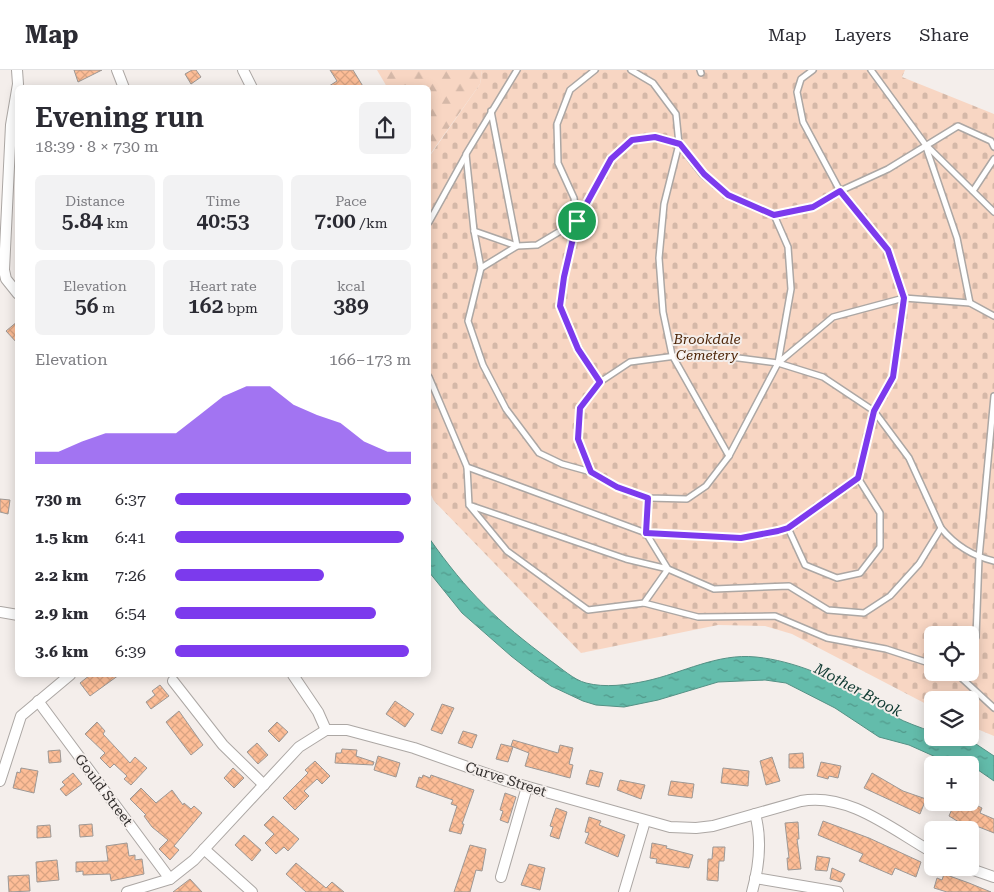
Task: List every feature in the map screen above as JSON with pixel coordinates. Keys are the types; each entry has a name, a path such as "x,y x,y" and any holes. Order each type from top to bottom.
{"street":[{"path":"17,70 18,85"},
{"path":"118,70 123,85"},
{"path":"243,70 250,85"},
{"path":"15,102 11,125 3,274 15,290"},
{"path":"0,612 15,614"},
{"path":"0,782 21,716 68,677"},
{"path":"127,892 140,891 170,879 194,860 299,747 326,730 318,712 294,677"},
{"path":"173,681 223,745 264,785"},
{"name":"Gould Street","path":"38,701 170,879"},
{"name":"Curve Street","path":"326,730 347,730 414,748 526,787 670,827 696,828 808,799 830,800 869,816 924,847"},
{"path":"501,877 526,787"},
{"path":"752,892 759,835 755,814"},
{"path":"624,892 645,821"},
{"path":"204,849 252,892"},
{"path":"979,872 994,878"},
{"path":"755,878 838,892"}],"lane":[{"path":"431,218 466,154 517,70"},
{"path":"577,221 574,198 558,163 557,124 570,90 595,70"},
{"path":"632,70 653,83 676,114 680,144 664,204 659,258 663,312 672,355 729,456"},
{"path":"467,467 646,533 741,538 788,528 858,478 874,411 893,377 904,298 888,250 840,191 803,122 797,92 801,79 813,70"},
{"path":"872,70 925,144 994,212"},
{"path":"491,111 517,246"},
{"path":"600,382 578,349 560,306 564,277 577,221 611,159 632,140 655,137 680,144 704,174 728,195 774,215 813,207 840,191 888,169 925,144 958,126 991,141 994,147"},
{"path":"925,144 957,238 970,302"},
{"path":"466,154 474,231 481,268 468,321 483,365 506,409 539,453 562,464 591,472 617,487 648,498 688,499 706,486 729,456 778,363 791,290 788,247 774,215"},
{"path":"973,191 994,159"},
{"path":"474,231 517,246 537,244 577,221"},
{"path":"481,268 517,246"},
{"path":"778,363 833,317 904,298 970,302 994,316"},
{"path":"591,472 578,439 580,408 600,382 630,362 672,355 699,353 778,363 823,377 874,411 909,458 942,528 953,542 980,558 994,561"},
{"path":"431,382 467,467 470,505 507,551 588,610 644,603 698,617 775,616 827,638 886,648 924,661"},
{"path":"977,626 980,558 994,396"},
{"path":"788,528 805,565 837,578 860,573 880,547 880,513 858,478"},
{"path":"648,498 646,533 668,569"},
{"path":"470,505 626,559 668,569 714,588 789,586 828,610 864,613 890,596 914,570 942,528"},
{"path":"644,603 668,569"},
{"path":"965,681 994,708"}],"green space":[{"path":"377,70 482,70 480,84 431,153 431,85 386,85"},
{"name":"Brookdale Cemetery","path":"482,70 905,70 902,77 994,114 994,736 979,730 979,691 924,691 924,703 792,634 765,626 718,625 581,653 434,501 431,495 431,154 480,84"}],"water":[{"path":"431,541 456,574 484,605 551,661 572,677 581,681 593,685 631,684 660,678 700,664 728,658 756,657 785,662 827,677 866,697 887,712 924,729 924,746 979,746 994,756 994,781 979,771 979,756 934,756 909,745 879,737 835,708 786,683 765,680 718,682 658,700 624,707 596,705 551,686 511,656 462,613 431,574"}],"building":[{"path":"74,70 102,70 78,82"},
{"path":"196,70 201,77 191,84 185,74"},
{"path":"330,70 353,70 362,85 331,85 337,81"},
{"path":"15,324 15,341 6,331"},
{"path":"0,499 10,500 8,514 0,512"},
{"path":"88,677 116,677 90,696 80,683"},
{"path":"160,685 169,696 151,709 146,702 155,695 152,691"},
{"path":"395,701 414,714 405,727 386,714"},
{"path":"442,704 454,708 442,734 431,730"},
{"path":"179,711 203,745 191,755 166,722"},
{"path":"97,722 105,731 103,734 130,763 135,757 147,768 131,785 124,779 127,776 114,764 110,768 100,758 105,753 85,734"},
{"path":"277,722 288,732 279,742 268,731"},
{"path":"463,731 477,735 472,748 458,743"},
{"path":"513,740 558,753 560,745 573,748 569,764 573,765 570,778 525,766 529,753 511,746"},
{"path":"257,743 268,755 258,764 247,752"},
{"path":"501,744 513,747 508,762 496,759"},
{"path":"342,749 357,750 356,756 374,762 373,765 335,763 336,753 341,753"},
{"path":"60,750 61,762 49,763 48,751"},
{"path":"803,753 804,768 789,768 789,754"},
{"path":"378,756 400,763 396,777 374,770"},
{"path":"772,757 780,781 766,785 760,761"},
{"path":"315,761 330,776 322,784 317,779 304,791 309,796 295,810 283,798 308,773 305,770"},
{"path":"821,762 841,766 838,778 829,776 828,779 817,776"},
{"path":"21,768 38,771 34,793 13,788 17,772 20,773"},
{"path":"233,768 244,778 234,788 224,778"},
{"path":"723,768 749,771 748,786 721,783"},
{"path":"590,770 603,773 599,787 586,784"},
{"path":"73,773 82,784 66,796 60,789 65,785 62,782"},
{"path":"872,773 903,791 924,798 924,804 920,814 864,788"},
{"path":"423,775 430,778 431,775 474,790 462,824 464,824 461,834 449,831 457,806 451,804 453,800 416,787 419,777 422,778"},
{"path":"620,780 645,785 641,799 617,790"},
{"path":"671,781 694,784 692,798 668,795"},
{"path":"141,788 156,803 172,790 183,805 184,803 191,809 194,806 202,813 174,846 179,850 170,860 159,849 168,840 152,827 144,816 146,815 130,799"},
{"path":"505,793 516,797 508,823 500,820 503,811 500,810"},
{"path":"979,806 982,808 980,813 994,819 994,833 979,827 979,821 957,821 949,816 951,811 979,811"},
{"path":"556,808 567,812 559,839 550,836 553,827 550,826"},
{"path":"273,816 299,839 288,851 284,847 276,854 265,843 274,834 264,825"},
{"path":"589,817 601,821 599,825 625,835 618,857 585,843 589,833 585,832"},
{"path":"823,821 869,838 921,862 916,877 895,868 892,875 859,861 863,854 818,835"},
{"path":"798,822 799,839 797,839 801,869 788,870 787,858 789,858 785,823"},
{"path":"92,824 93,836 80,837 79,825"},
{"path":"50,825 51,837 37,838 37,826"},
{"path":"244,835 261,850 252,861 235,845"},
{"path":"127,843 129,856 135,855 135,860 142,859 144,874 111,881 110,874 83,875 83,871 76,872 76,862 108,861 106,846"},
{"path":"652,843 693,855 689,868 656,863 657,859 650,858"},
{"path":"470,845 486,849 482,871 476,870 470,892 454,892"},
{"path":"713,847 725,847 724,861 719,861 718,881 707,880 708,859 712,859"},
{"path":"817,856 830,858 827,871 815,870"},
{"path":"57,860 59,880 37,882 36,862"},
{"path":"296,863 326,888 332,882 344,892 306,892 286,874"},
{"path":"529,864 545,868 540,890 521,885"},
{"path":"832,868 845,874 841,882 830,879"},
{"path":"29,875 30,891 9,892 8,876"},
{"path":"943,876 950,876 991,892 947,892 934,888 937,878 942,880"},
{"path":"190,879 202,892 173,892"}],"route":[{"path":"655,137 680,144 704,174 728,195 774,215 813,207 840,191 888,250 904,298 893,377 874,411 858,478 788,528 778,531 741,538 646,533 648,498 617,487 591,472 578,439 580,408 600,382 578,349 560,306 564,277 577,221 611,159 632,140 655,137"}],"water label":[{"name":"Mother Brook","path":"858,690"}]}
